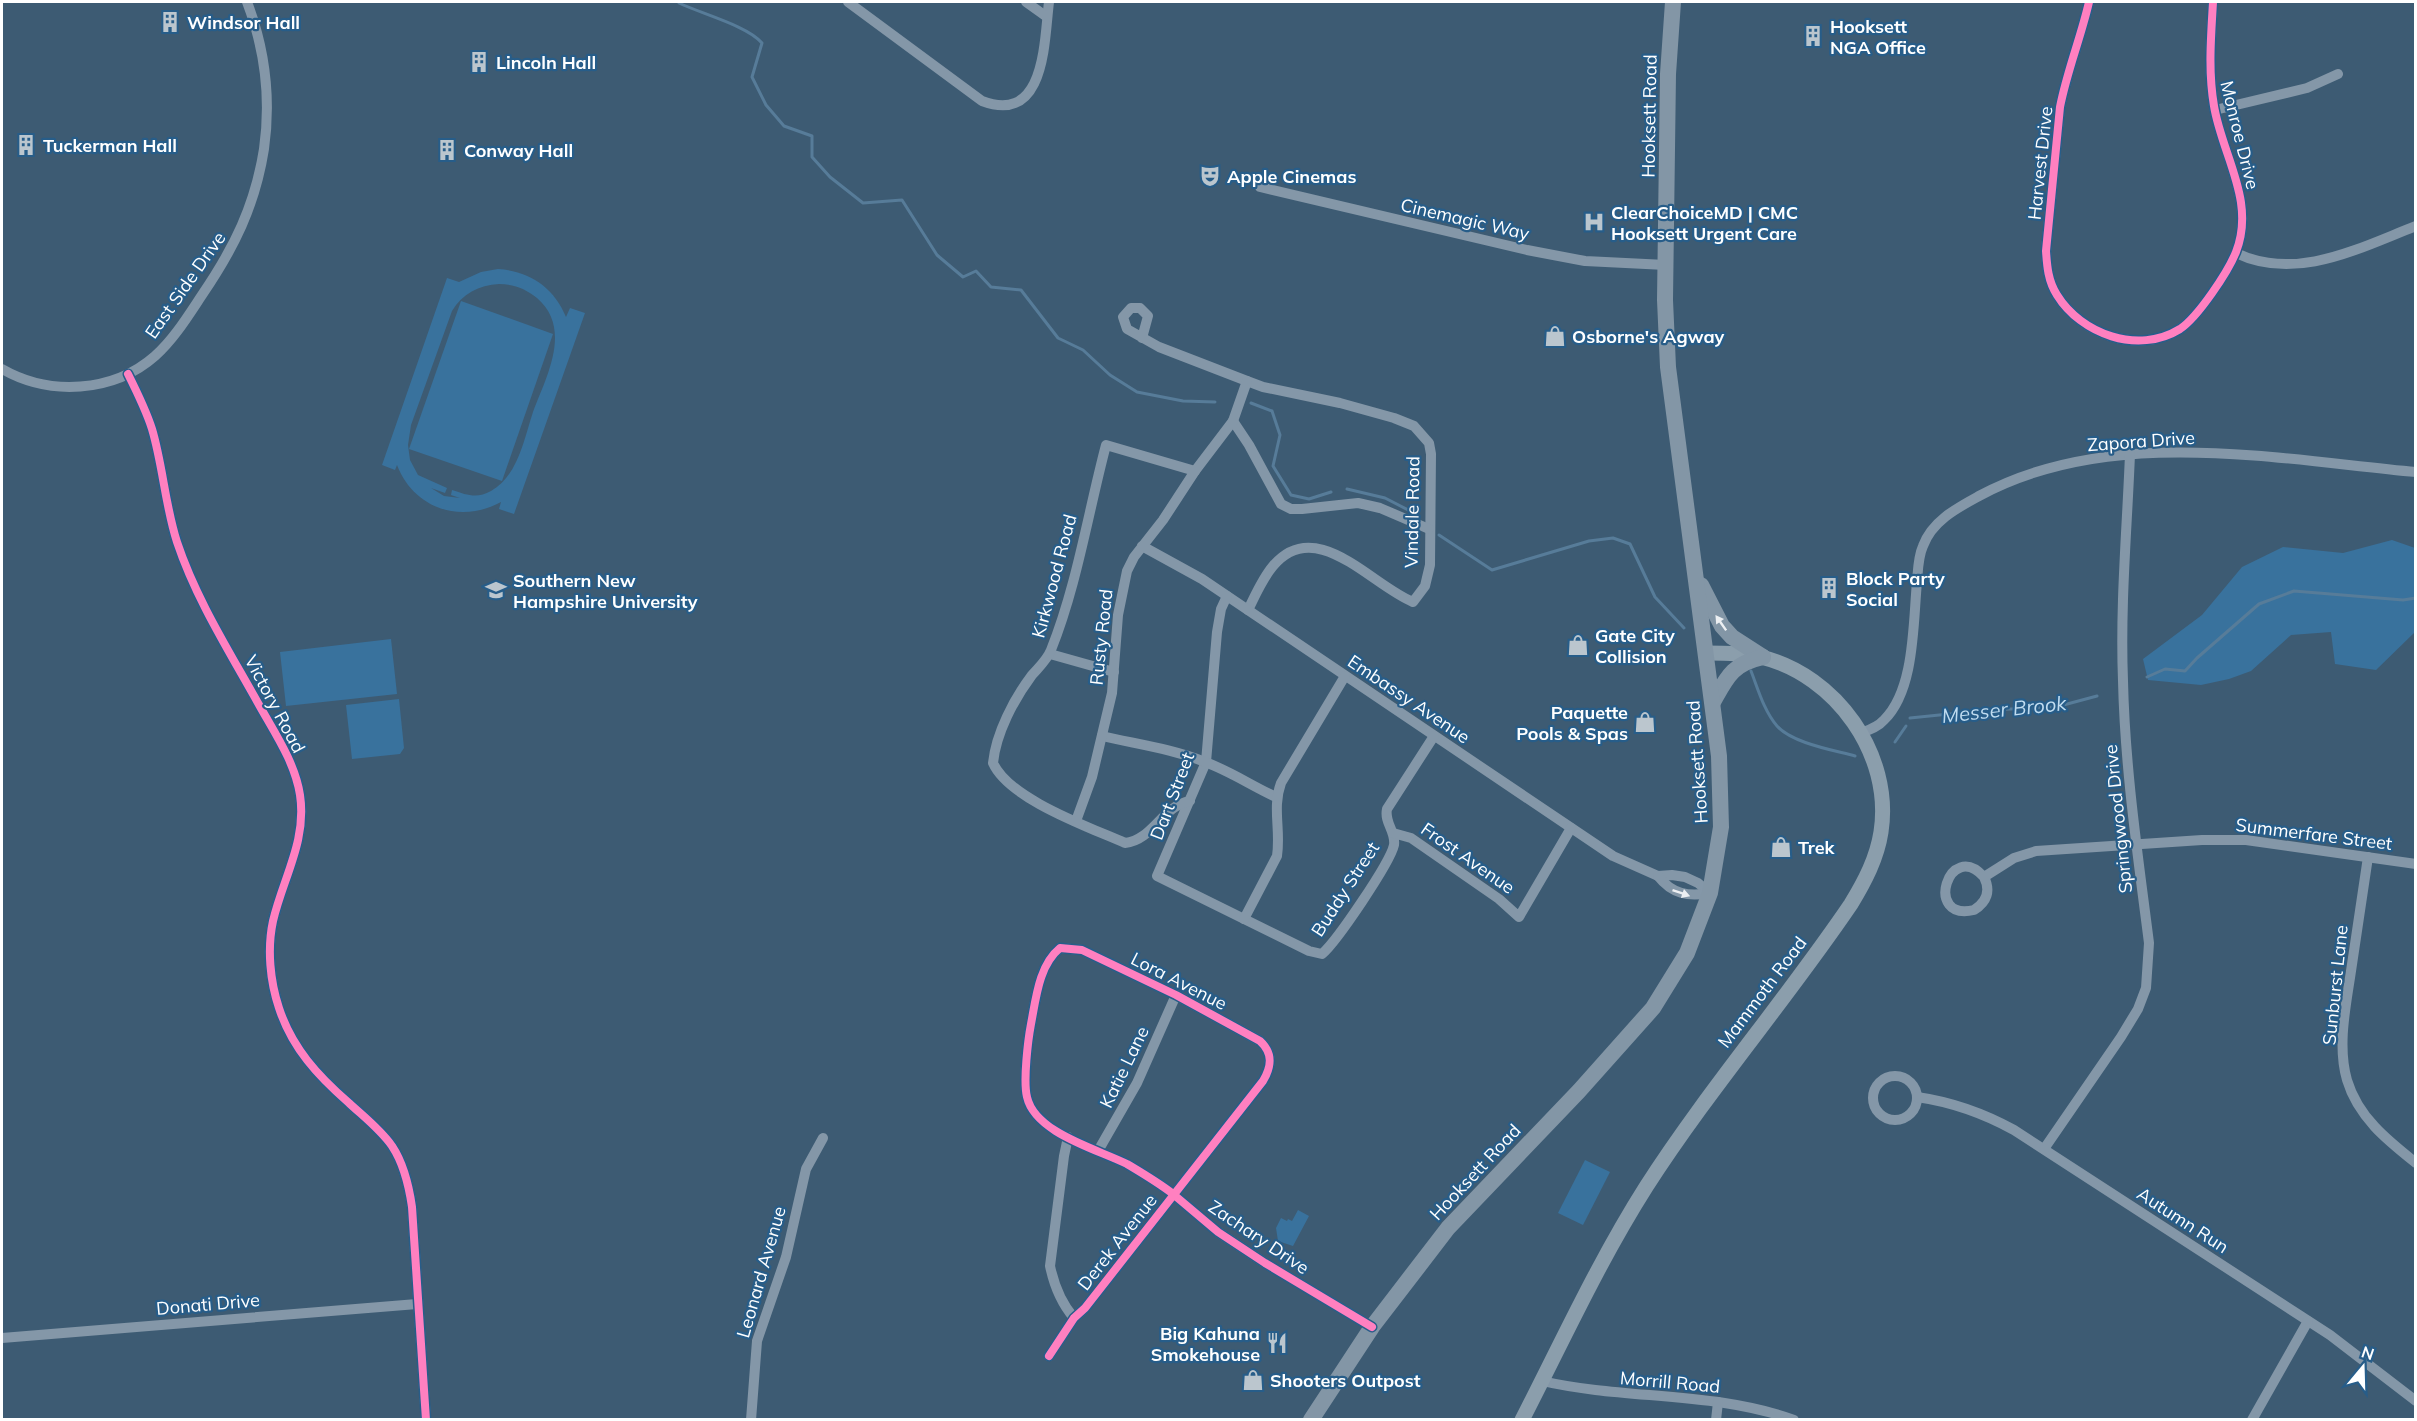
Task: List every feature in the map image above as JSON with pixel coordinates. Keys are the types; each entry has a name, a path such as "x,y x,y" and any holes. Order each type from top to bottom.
{"main road":[{"name":"Hooksett Road","path":"1311,1419 1372,1327 1448,1228 1586,1083 1653,1008 1687,953 1710,893 1719,843 1722,808 1713,702 1668,367 1666,265 1668,74 1674,2"},
{"path":"1695,574 1722,626 1732,637 1762,657"},
{"name":"Mammoth Road","path":"1522,1419 1612,1245 1646,1188 1716,1086 1835,928 1864,883 1878,847 1882,810 1878,776 1861,733 1843,708 1820,686 1792,669 1762,657 1728,652 1706,653"},
{"path":"1713,702 1728,676 1736,668 1762,657"}],"street":[{"name":"East Side Drive","path":"2,369 39,384 67,387 98,383 128,374 142,366 164,348 185,320 232,249 253,197 264,150 267,99 261,47 247,2"},
{"path":"848,2 982,101 993,105 1017,102 1034,87 1041,67 1049,2"},
{"path":"1026,2 1047,17"},
{"name":"Harvest Drive","path":"2056,293 2048,273 2046,251 2060,107 2064,85 2082,33 2089,2"},
{"name":"Monroe Drive","path":"2056,293 2069,311 2095,331 2116,338 2139,340 2160,337 2180,328 2197,313 2236,253 2242,223 2241,201 2214,110 2210,79 2209,57 2213,2"},
{"path":"2214,110 2307,88 2338,74"},
{"name":"Cinemagic Way","path":"1260,187 1527,250 1596,262 1666,265"},
{"path":"2236,253 2249,259 2293,264 2326,261 2415,226"},
{"name":"Vindale Road","path":"1142,338 1159,347 1263,387 1394,418 1414,426 1429,443 1431,454 1430,565 1425,586 1413,602 1400,597 1335,553 1314,547 1292,552 1274,566 1248,610"},
{"name":"Victory Road","path":"128,374 152,428 168,509 183,559 207,610 286,755 300,793 302,816 298,844 276,909 271,934 272,978 278,1007 300,1053 311,1067 381,1133 398,1156 405,1175 412,1207 426,1419"},
{"name":"Rusty Road","path":"1076,821 1092,777 1112,693 1118,615 1124,582 1134,557 1233,421 1247,381"},
{"path":"1233,421 1249,445 1281,504 1291,509 1302,509 1358,503 1380,508 1429,529"},
{"name":"Kirkwood Road","path":"1076,821 1023,794 1005,781 993,763 998,742 1011,711 1033,674 1050,654 1063,620 1106,445 1195,471"},
{"name":"Zapora Drive","path":"1861,733 1876,727 1884,720 1894,709 1902,690 1908,669 1922,547 1939,521 1967,503 2007,483 2092,458 2191,452 2236,454 2415,472"},
{"name":"Springwood Drive","path":"2043,1149 2121,1037 2138,1009 2146,988 2149,943 2127,770 2123,681 2122,614 2130,454"},
{"name":"Embassy Avenue","path":"1142,546 1176,563 1227,596 1613,856 1658,876 1676,892 1693,896 1710,893"},
{"name":"Dart Street","path":"1227,596 1221,609 1217,632 1206,762 1157,876 1244,919"},
{"path":"1050,654 1114,672"},
{"path":"1244,919 1277,856 1276,797 1281,783 1345,676"},
{"path":"1102,736 1176,752 1206,762 1276,797"},
{"name":"Buddy Street","path":"1244,919 1309,951 1322,954 1336,939 1381,870 1393,847 1393,833 1386,820 1387,809 1434,736"},
{"path":"1076,821 1125,843 1136,842 1175,806 1190,801"},
{"name":"Frost Avenue","path":"1393,833 1411,838 1499,899 1519,917 1571,828"},
{"name":"Summerfare Street","path":"1984,877 2014,858 2036,851 2246,840 2415,864"},
{"name":"Sunburst Lane","path":"2368,857 2344,1024 2344,1065 2352,1092 2366,1118 2388,1141 2415,1163"},
{"path":"1974,869 1984,877 1988,885 1988,894 1978,908 1970,911 1961,910 1947,900 1944,892 1945,883 1956,870 1974,869"},
{"name":"Embassy Avenue","path":"1658,876 1685,877 1698,883 1710,893"},
{"name":"Zachary Drive","path":"1060,948 1051,955 1042,975 1030,1029 1027,1096 1037,1116 1045,1124 1068,1137 1129,1166 1173,1194 1218,1232 1255,1257 1372,1327"},
{"name":"Lora Avenue","path":"1060,948 1082,950 1176,995 1260,1041 1269,1049 1271,1060"},
{"name":"Katie Lane","path":"1098,1150 1137,1083 1176,995"},
{"name":"Derek Avenue","path":"1049,1356 1074,1318 1085,1308 1263,1081 1269,1071 1271,1060"},
{"path":"1894,1076 1904,1078 1912,1084 1917,1097 1913,1111 1897,1120 1880,1115 1874,1107 1872,1098 1878,1084 1885,1078 1894,1076"},
{"name":"Autumn Run","path":"1917,1097 1950,1103 1983,1114 2014,1130 2308,1321 2415,1401"},
{"path":"1068,1137 1050,1266 1052,1277 1065,1308 1074,1318"},
{"name":"Leonard Avenue","path":"751,1419 757,1341 786,1257 806,1169 823,1138"},
{"name":"Donati Drive","path":"2,1338 417,1304"},
{"path":"2252,1419 2308,1321"},
{"name":"Morrill Road","path":"1542,1381 1573,1388 1758,1408 1794,1419"},
{"path":"1716,1419 1718,1402"}],"shaded area":[{"path":"498,269 520,273 539,282 547,289 555,297 566,317 570,308 585,313 514,514 499,509 501,502 486,509 470,512 455,512 440,508 427,502 415,492 397,465 395,470 382,465 447,278 459,282 481,272","holes":["504,284 529,292 548,310 555,338 549,369 519,456 508,476 491,491 481,495 452,490 451,495 460,498 444,496 431,488 445,493 447,488 418,475 410,460 408,445 411,425 452,311 466,295 485,286"]},
{"path":"461,301 553,334 502,481 409,449"},
{"path":"2392,540 2415,548 2415,632 2376,670 2335,664 2331,632 2291,635 2251,671 2229,679 2201,685 2148,680 2143,659 2202,615 2242,567 2283,547 2343,553"},
{"path":"391,639 397,694 286,706 280,652"},
{"path":"399,699 404,748 400,754 352,759 346,705"},
{"path":"1585,1160 1610,1172 1583,1225 1558,1213"},
{"path":"1298,1210 1309,1216 1293,1246 1278,1241 1276,1228 1281,1218 1292,1221"}],"waterway":[{"name":"Messer Brook","path":"680,2 746,31 762,43 752,77 766,105 784,126 812,136 812,157 830,177 863,203 902,200 937,255 963,277 976,271 991,287 1021,290 1058,338 1083,350 1110,375 1137,392 1183,401 1215,402"},
{"name":"Messer Brook","path":"1251,403 1272,411 1280,435 1273,466 1291,495 1309,499 1331,492"},
{"name":"Messer Brook","path":"1347,489 1385,498 1416,514"},
{"name":"Messer Brook","path":"1439,535 1492,570 1589,541 1613,538 1630,544 1655,597 1684,628"},
{"name":"Messer Brook","path":"2147,677 2165,669 2185,671 2259,604 2294,591 2403,600 2416,598"},
{"name":"Messer Brook","path":"1751,671 1768,714 1784,732 1813,745 1855,756"},
{"name":"Messer Brook","path":"1910,718 1988,710 2056,707 2097,696"},
{"name":"Messer Brook","path":"1895,742 1906,726"}],"cycle path":[{"path":"2089,2 2060,107 2046,251 2048,268 2057,295 2067,309 2095,330 2129,340 2164,337 2187,323 2212,294 2226,271 2236,252 2241,233 2240,196 2218,124 2212,93 2210,54 2213,2"},
{"path":"128,374 152,429 173,528 185,563 214,624 294,771 300,795 300,828 271,932 270,965 273,987 284,1022 299,1049 327,1082 382,1134 392,1146 403,1168 412,1207 426,1420"},
{"path":"1049,1356 1074,1318 1085,1308 1263,1081 1270,1060 1267,1050 1260,1041 1176,995 1082,950 1060,948 1047,963 1043,973 1031,1024 1026,1081 1027,1097 1032,1110 1054,1130 1084,1146 1127,1164 1150,1178 1173,1194 1218,1232 1372,1327"}],"place":[{"name":"Windsor Hall","path":"170,22"},
{"name":"Hooksett NGA Office","path":"1813,36"},
{"name":"Lincoln Hall","path":"479,62"},
{"name":"Tuckerman Hall","path":"26,145"},
{"name":"Conway Hall","path":"447,150"},
{"name":"Apple Cinemas","path":"1210,176"},
{"name":"ClearChoiceMD | CMC Hooksett Urgent Care","path":"1594,222"},
{"name":"Osborne's Agway","path":"1555,336"},
{"name":"Block Party Social","path":"1829,588"},
{"name":"Southern New Hampshire University","path":"496,590"},
{"name":"Gate City Collision","path":"1578,645"},
{"name":"Paquette Pools & Spas","path":"1645,722"},
{"name":"Trek","path":"1781,847"},
{"name":"Big Kahuna Smokehouse","path":"1277,1343"},
{"name":"Shooters Outpost","path":"1253,1380"}]}
